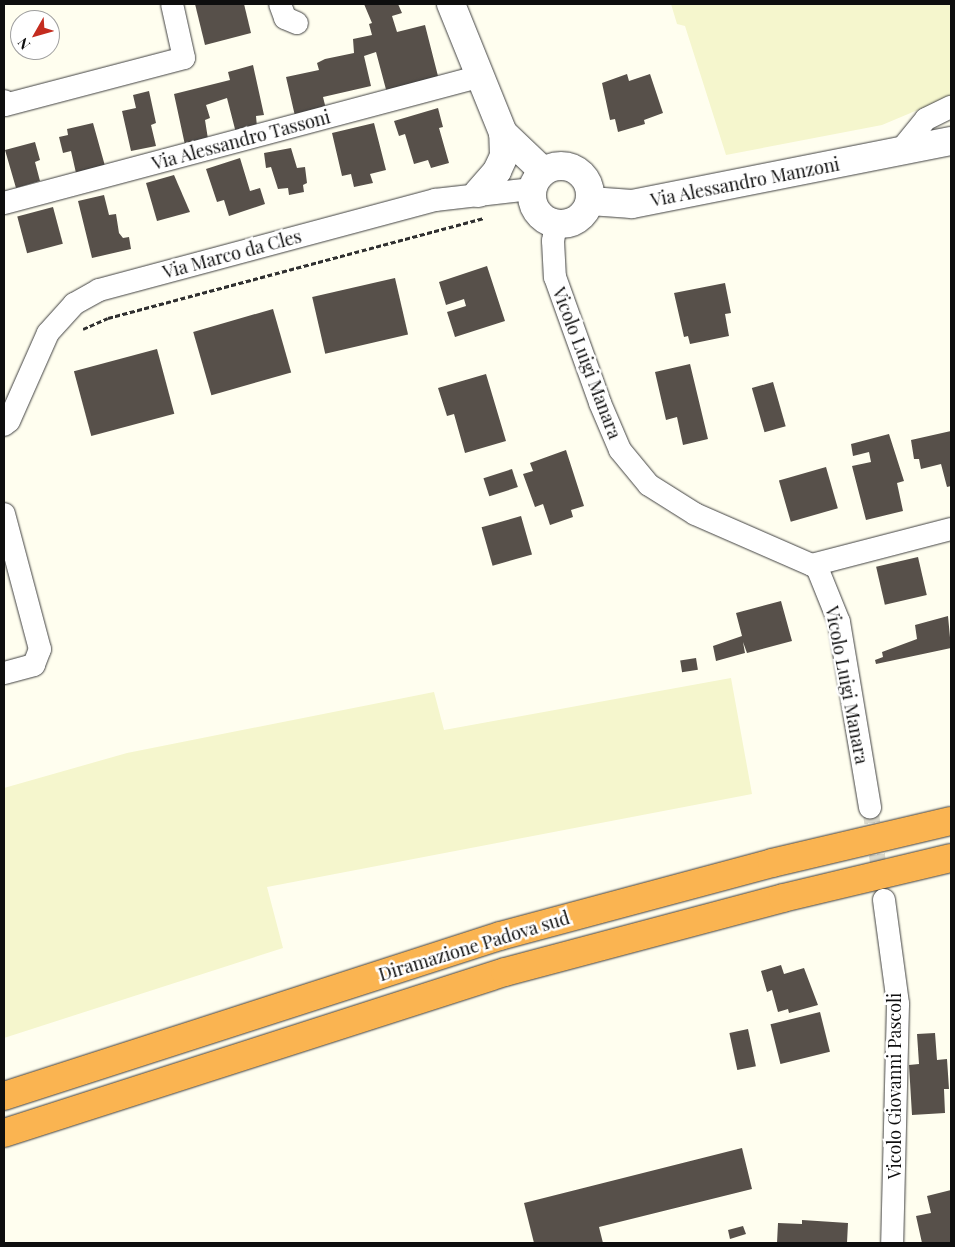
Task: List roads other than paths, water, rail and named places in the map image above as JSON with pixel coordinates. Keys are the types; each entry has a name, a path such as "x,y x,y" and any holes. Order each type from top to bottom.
{"highway":[{"name":"Diramazione Padova sud","path":"4,1096 500,936 772,863 951,820"},
{"name":"Diramazione Padova sud","path":"4,1133 505,972 783,898 951,858"}],"street":[{"path":"4,101 5,105 184,58 172,4"},
{"path":"280,4 285,18 297,23"},
{"path":"451,4 503,133 537,180 534,208 539,215 556,224 573,221 586,209 590,201 588,185 580,172 558,165 537,180"},
{"name":"Via Alessandro Tassoni","path":"4,203 479,77"},
{"path":"900,152 926,119 951,107"},
{"path":"478,193 497,171 504,156 503,133"},
{"name":"Via Alessandro Manzoni","path":"590,201 632,204 951,141"},
{"name":"Via Marco da Cles","path":"4,425 9,421 48,333 74,304 99,290 400,209 537,180"},
{"name":"Vicolo Luigi Manara","path":"556,224 553,241 555,277 600,403 620,450 649,485 695,514 816,565 839,622 870,807"},
{"path":"4,514 40,649 34,665 4,673"},
{"path":"816,565 951,529"},
{"name":"Vicolo Giovanni Pascoli","path":"884,900 898,1004 892,1243"}],"tunnel":[{"path":"870,807 881,883"}]}
